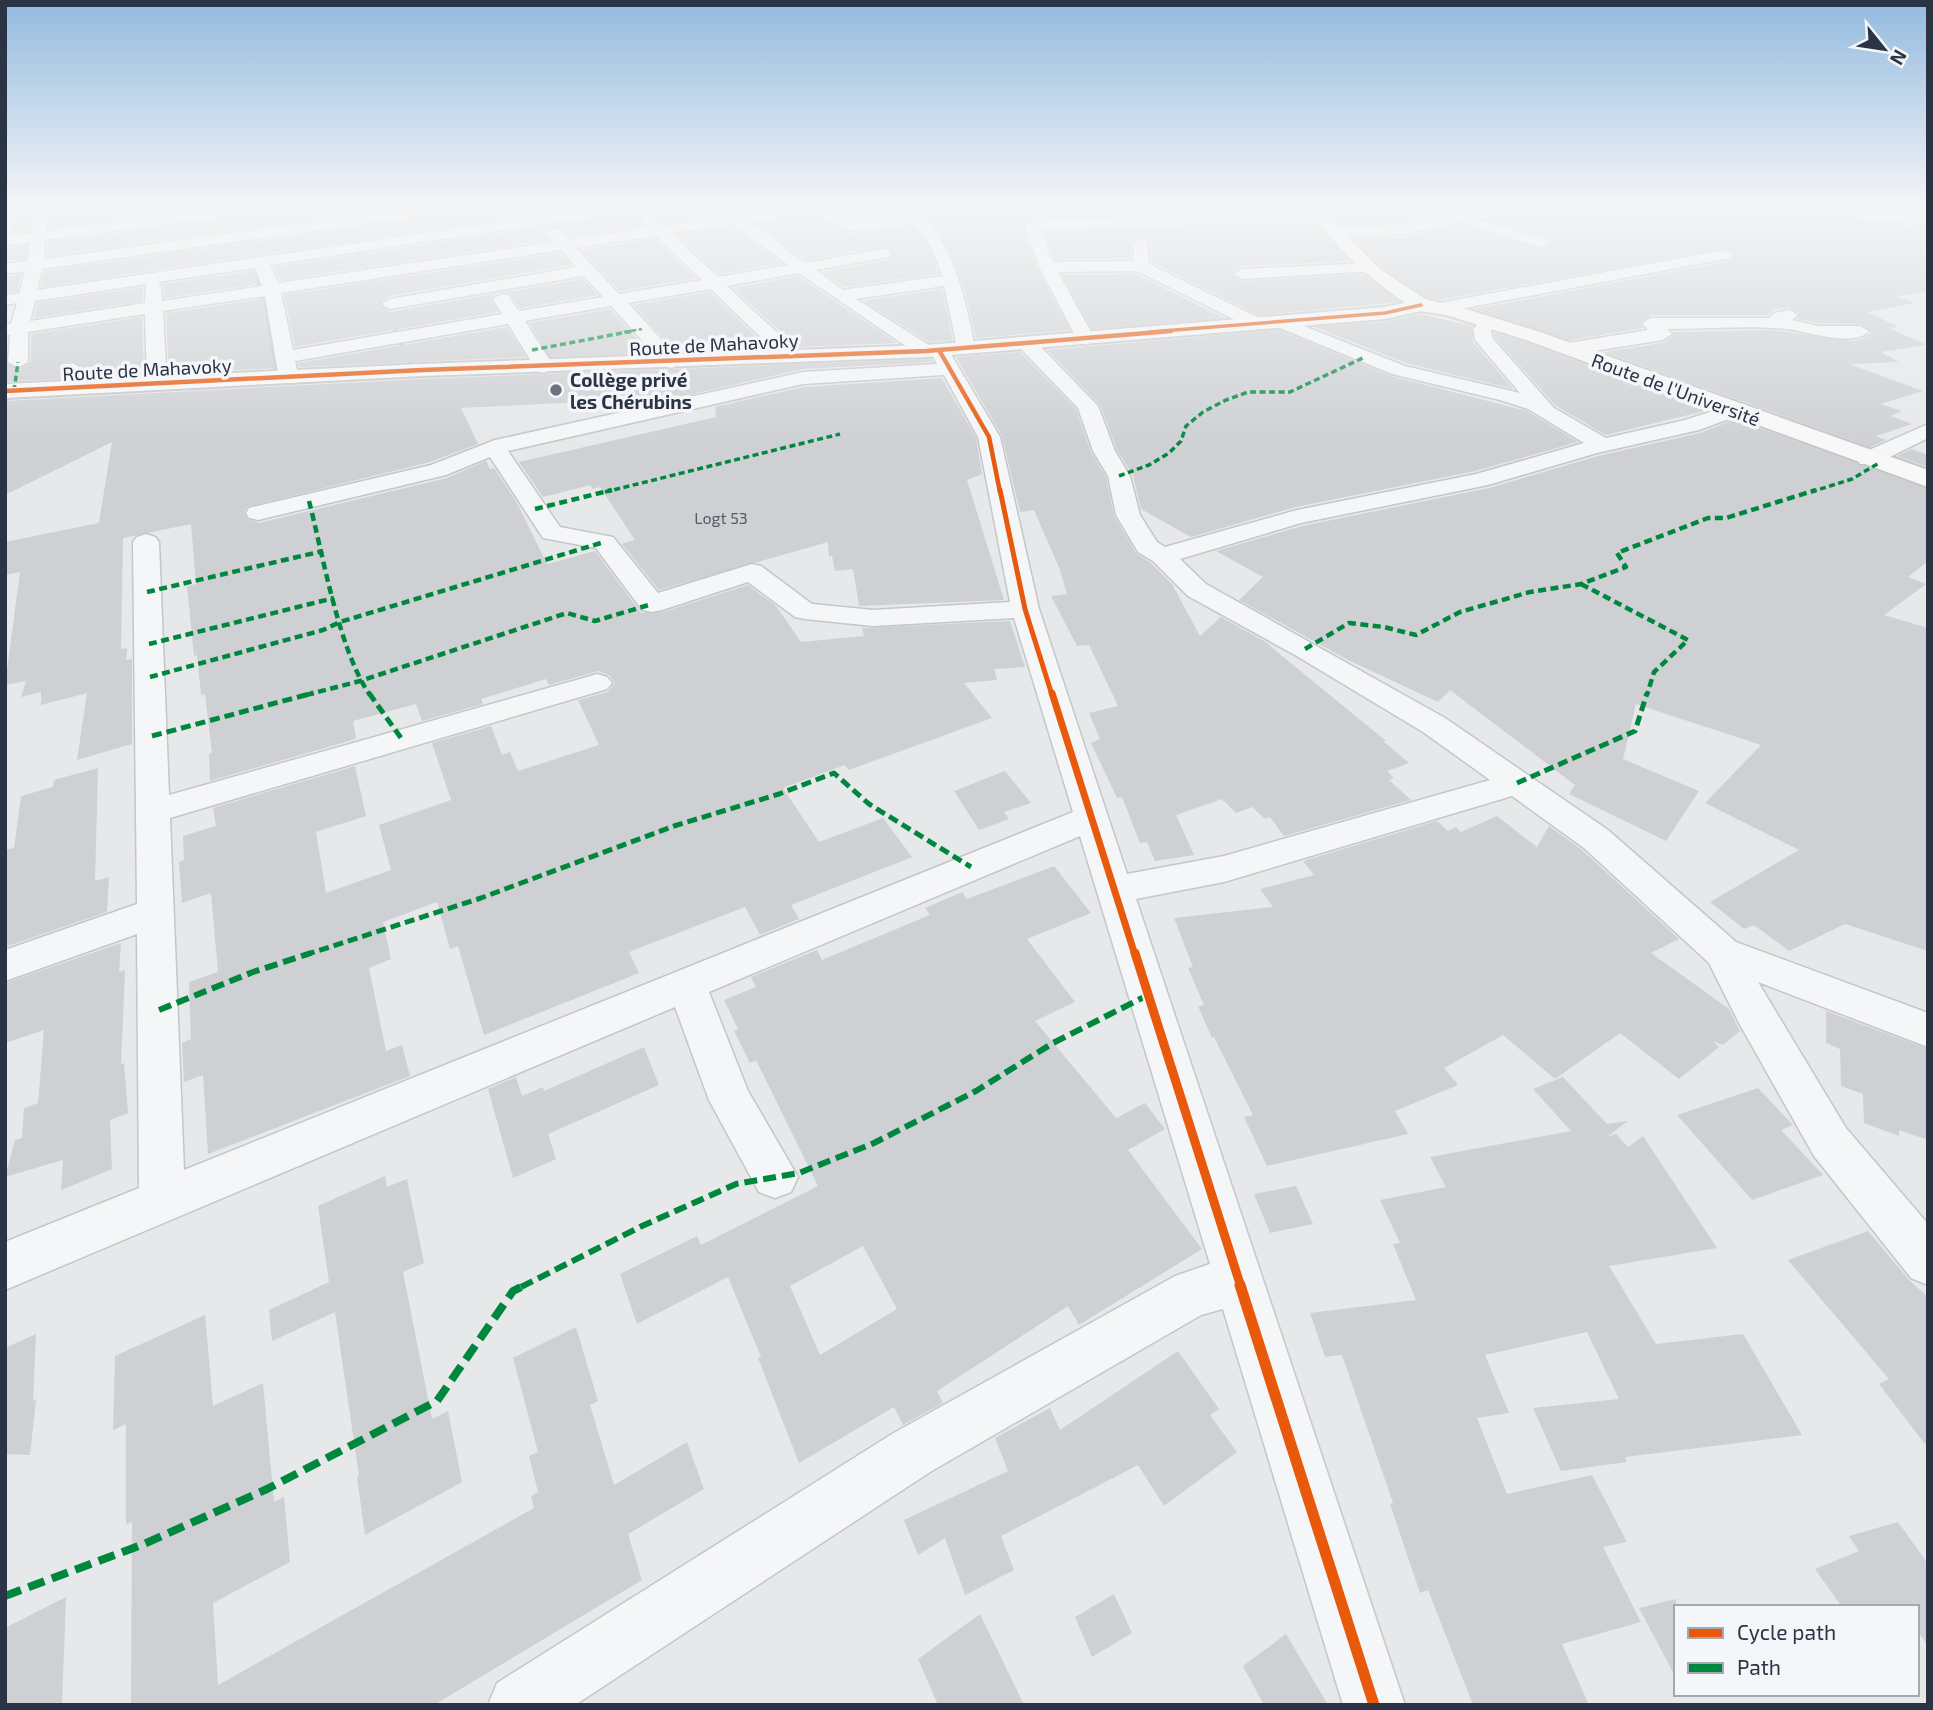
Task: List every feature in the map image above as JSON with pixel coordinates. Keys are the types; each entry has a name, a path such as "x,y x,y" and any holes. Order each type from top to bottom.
{"street":[{"path":"18,362 12,329 29,287"},
{"path":"5,300 93,287"},
{"path":"153,287 157,384"},
{"path":"271,287 289,379"},
{"path":"12,329 293,287"},
{"path":"382,287 414,353"},
{"path":"390,304 489,287"},
{"path":"494,287 544,367"},
{"path":"604,287 672,362"},
{"path":"285,357 414,353 513,317 693,287"},
{"path":"719,287 791,356"},
{"path":"827,287 945,354 989,437 1024,609 1374,1705"},
{"path":"840,296 904,287"},
{"path":"945,354 951,287"},
{"path":"1058,287 1086,339"},
{"path":"1179,287 1256,324"},
{"path":"1399,287 1430,307 1544,287"},
{"name":"Route de l'Université","path":"1430,307 1489,322 1568,349 1928,479"},
{"name":"Route de Mahavoky","path":"5,391 71,384 289,379 414,353 544,367 791,356 945,354 1430,307"},
{"path":"1801,313 1780,317 1776,321 1819,332 1860,331"},
{"path":"1281,322 1381,364 1506,395 1545,410 1602,445"},
{"path":"1489,322 1482,329 1485,340 1545,410"},
{"path":"1568,349 1663,334 1651,323 1783,324"},
{"path":"1028,345 1088,406 1104,451 1119,476 1128,515 1147,547 1162,556 1197,590 1305,649 1434,725 1517,783 1596,839 1723,953 1830,1142 1928,1261"},
{"path":"258,513 438,470 495,447 803,379 869,372 945,354"},
{"path":"1162,556 1297,517 1480,480 1602,445 1691,425 1735,410"},
{"path":"1868,459 1928,429"},
{"path":"495,447 552,533 604,542 652,604 752,572 806,611 873,618 1024,609"},
{"path":"146,542 162,1199"},
{"path":"154,811 597,683"},
{"path":"1115,890 1224,869 1517,783"},
{"path":"5,1266 1090,818"},
{"path":"5,966 156,912"},
{"path":"1723,953 1928,1030"},
{"path":"686,984 730,1100 775,1177"},
{"path":"519,1705 911,1453 1192,1293 1239,1281"}],"lane":[{"path":"71,384 73,366"}],"building":[{"path":"5,287 18,287 17,291 5,292"},
{"path":"143,287 142,301 34,318 37,303"},
{"path":"163,287 239,287 164,298"},
{"path":"338,287 444,287 390,296 379,303 390,312 498,293 490,298 498,312 295,347 284,295"},
{"path":"537,287 590,287 598,295 520,308 506,292"},
{"path":"616,287 645,287 620,291"},
{"path":"814,287 897,343 797,347 733,288"},
{"path":"963,287 1047,287 1070,330 976,338"},
{"path":"1069,287 1162,287 1224,318 1092,329"},
{"path":"1202,287 1380,287 1399,302 1258,315"},
{"path":"1411,287 1512,287 1440,300 1428,298"},
{"path":"1592,287 1928,287 1928,292 1896,296 1915,303 1867,312 1899,327 1889,328 1926,345 1881,352 1899,362 1849,364 1923,391 1880,404 1902,411 1891,416 1912,424 1876,436 1886,440 1870,447 1604,352 1663,343 1673,336 1673,332 1771,330 1853,341 1872,332 1861,324 1819,323 1798,319 1799,313 1788,307 1773,310 1768,315 1651,315 1639,323 1643,328 1570,340 1474,309"},
{"path":"942,289 953,340 929,342 863,301"},
{"path":"710,292 768,348 676,352 633,305"},
{"path":"263,299 275,368 169,374 166,313"},
{"path":"610,309 650,353 550,357 529,323"},
{"path":"1421,314 1472,326 1473,342 1513,389 1406,363 1315,327 1385,322"},
{"path":"142,317 144,375 80,378 81,366 72,361 65,366 64,379 5,381 5,362 19,370 31,362 31,334"},
{"path":"507,327 526,357 299,367 298,363"},
{"path":"1279,330 1391,376 1527,411 1578,442 1475,471 1296,507 1191,537 1141,509 1133,475 1117,450 1100,405 1047,350"},
{"path":"1494,333 1709,410 1606,435 1556,406 1495,338"},
{"path":"1020,352 1076,409 1091,452 1106,477 1114,516 1136,553 1151,563 1172,584 1200,636 1221,617 1264,641 1409,763 1387,771 1394,778 1389,780 1411,800 1284,836 1270,817 1265,819 1252,807 1236,813 1222,799 1176,815 1194,855 1155,861 1147,842 1140,843 1122,797 1117,798 1091,743 1100,739 1089,713 1118,706 1089,645 1077,646 1051,596 1067,594 1060,570 1034,510 1020,512 1002,436 956,357"},
{"path":"931,359 933,362 803,369 679,397 461,408 478,444 430,462 247,507 244,512 247,519 259,523 447,478 486,461 490,469 494,468 517,503 547,564 595,551 641,613 663,612 748,585 776,606 801,642 864,636 862,628 1010,621 1025,667 994,669 997,680 964,683 992,718 849,770 845,765 783,788 819,842 883,818 912,857 791,905 799,919 760,935 745,907 629,952 639,973 484,1035 458,946 450,949 437,902 383,922 391,959 369,968 386,1051 402,1045 410,1076 208,1154 203,1075 184,1082 182,1043 191,1039 189,982 218,972 211,893 182,903 179,862 184,860 183,836 216,826 213,808 355,766 366,816 316,832 326,893 391,870 379,825 451,800 432,743 491,726 502,755 510,752 518,771 599,745 578,700 608,692 615,683 609,675 598,671 549,685 546,679 481,699 483,704 422,721 416,704 353,721 356,738 349,741 210,781 209,754 212,753 205,694 201,695 197,655 194,656 187,586 196,584 191,524 123,538 121,649 127,648 126,660 132,659 132,744 77,760 87,693 41,705 41,692 21,697 26,681 5,685 20,572 5,575 5,542 99,523 112,442 5,495 5,401 422,379"},
{"path":"942,378 976,438 982,474 967,480 1004,600 859,606 853,569 835,571 832,556 829,557 828,542 659,590 622,544 635,540 600,487 593,489 590,485 543,497 519,462 716,417 715,407 803,387"},
{"path":"1735,419 1928,489 1928,561 1908,577 1926,584 1884,615 1928,628 1928,951 1845,924 1789,951 1754,925 1744,929 1710,902 1799,850 1705,803 1761,745 1636,704 1623,759 1699,791 1666,841 1569,794 1575,785 1450,690 1438,702 1348,660 1239,600 1263,577 1216,551 1302,526 1489,488 1598,456 1700,433"},
{"path":"1912,449 1928,455 1928,467 1897,456"},
{"path":"98,768 95,881 109,877 107,912 5,947 5,850 14,848 21,796 53,787 54,780"},
{"path":"1005,771 1031,803 1004,812 1009,819 979,830 954,791"},
{"path":"1497,816 1537,847 1549,826 1582,850 1679,939 1651,953 1729,1009 1740,1031 1723,1045 1713,1041 1719,1047 1679,1079 1620,1033 1555,1079 1503,1035 1444,1068 1458,1085 1395,1111 1408,1134 1267,1166 1244,1117 1253,1115 1198,1006 1204,1005 1188,968 1193,967 1174,918 1273,907 1260,889 1314,875 1303,861 1437,821 1448,831 1456,827 1461,832"},
{"path":"1054,866 1091,913 1027,939 1075,1002 1035,1021 1116,1118 1145,1103 1165,1129 1128,1150 1202,1249 1079,1325 1068,1306 937,1391 943,1403 903,1425 894,1407 799,1463 758,1358 761,1357 728,1277 637,1324 620,1274 697,1236 701,1245 818,1186 756,1060 750,1063 734,1031 738,1029 724,1000 756,987 751,977 817,950 822,960 930,915 925,908 962,892 967,899","holes":["863,1246 897,1309 820,1355 790,1286"]},
{"path":"121,943 119,972 125,970 121,1064 124,1063 128,1113 110,1120 112,1169 61,1190 63,1160 5,1177 15,1140 22,1138 24,1108 38,1103 44,1030 5,1043 5,983"},
{"path":"1826,1011 1928,1049 1928,1140 1899,1130 1899,1136 1864,1123 1863,1094 1841,1086 1840,1049 1826,1043"},
{"path":"644,1047 659,1085 548,1134 556,1159 513,1178 488,1089 516,1077 522,1096 543,1087 544,1091"},
{"path":"1563,1077 1607,1124 1628,1121 1607,1137 1616,1134 1628,1147 1643,1136 1717,1248 1609,1266 1656,1344 1743,1334 1802,1435 1625,1457 1627,1462 1561,1471 1533,1408 1619,1399 1587,1332 1485,1355 1509,1413 1477,1418 1507,1494 1592,1475 1627,1542 1603,1547 1641,1622 1562,1644 1589,1705 1473,1705 1428,1590 1420,1593 1390,1504 1393,1503 1342,1355 1325,1357 1310,1313 1416,1300 1393,1244 1400,1243 1380,1200 1446,1187 1430,1157 1571,1131 1533,1089"},
{"path":"1758,1088 1793,1125 1781,1130 1823,1175 1752,1200 1677,1115"},
{"path":"385,1176 387,1187 407,1179 424,1263 403,1272 432,1419 448,1411 462,1482 365,1535 335,1312 272,1341 269,1310 329,1282 318,1206"},
{"path":"1296,1186 1313,1224 1270,1233 1254,1194"},
{"path":"1868,1231 1909,1280 1928,1297 1928,1448 1879,1384 1889,1379 1788,1260"},
{"path":"205,1315 213,1406 263,1383 274,1502 284,1497 290,1562 213,1603 218,1685 534,1508 531,1496 538,1492 529,1456 538,1452 513,1358 576,1327 598,1401 590,1405 614,1485 687,1442 704,1489 628,1534 642,1580 434,1705 131,1705 132,1522 126,1525 126,1424 113,1430 115,1356"},
{"path":"36,1334 33,1401 36,1400 30,1455 5,1454 5,1348"},
{"path":"1178,1351 1219,1409 1210,1415 1237,1452 1164,1506 1138,1465 1001,1536 1014,1570 965,1595 945,1538 918,1555 904,1520 1008,1471 995,1438 1050,1408 1060,1430"},
{"path":"1898,1522 1928,1564 1928,1645 1919,1634 1919,1605 1841,1605 1815,1569 1859,1551 1849,1536"},
{"path":"1114,1594 1132,1633 1092,1657 1075,1617"},
{"path":"66,1597 62,1705 5,1705 5,1628"},
{"path":"1676,1599 1674,1674 1639,1608"},
{"path":"980,1614 1024,1705 938,1705 918,1659"},
{"path":"1286,1634 1328,1705 1264,1705 1243,1666"}],"waterway":[{"path":"259,287 278,375"},
{"path":"374,287 414,369"},
{"path":"543,350 557,363"}],"marked path":[{"path":"532,350 642,329"},
{"path":"1119,476 1149,465 1169,453 1181,441 1186,426 1203,412 1226,400 1248,392 1290,392 1365,357"},
{"path":"14,391 18,362"},
{"path":"535,509 840,434"},
{"path":"1305,649 1349,623 1384,627 1416,635 1460,612 1530,592 1581,584 1626,567 1617,553 1708,518 1726,518 1852,479 1879,463"},
{"path":"309,501 342,630 360,681 401,738"},
{"path":"150,677 323,630 340,622 604,542"},
{"path":"147,592 323,551"},
{"path":"1517,783 1635,731 1654,672 1688,640 1581,584"},
{"path":"149,644 334,598"},
{"path":"152,736 360,681 567,613 595,621 652,604"},
{"path":"159,1010 253,972 481,898 674,826 779,794 834,773 869,804 971,867"},
{"path":"5,1596 144,1544 267,1489 437,1401 513,1291 642,1226 736,1184 799,1173 874,1143 976,1091 1053,1043 1148,995"}],"cycle path":[{"path":"5,391 422,370 926,351 1385,313 1421,305"},
{"path":"939,350 989,437 1025,609 1374,1705"}],"place":[{"name":"Collège privé les Chérubins","path":"556,390"}]}
